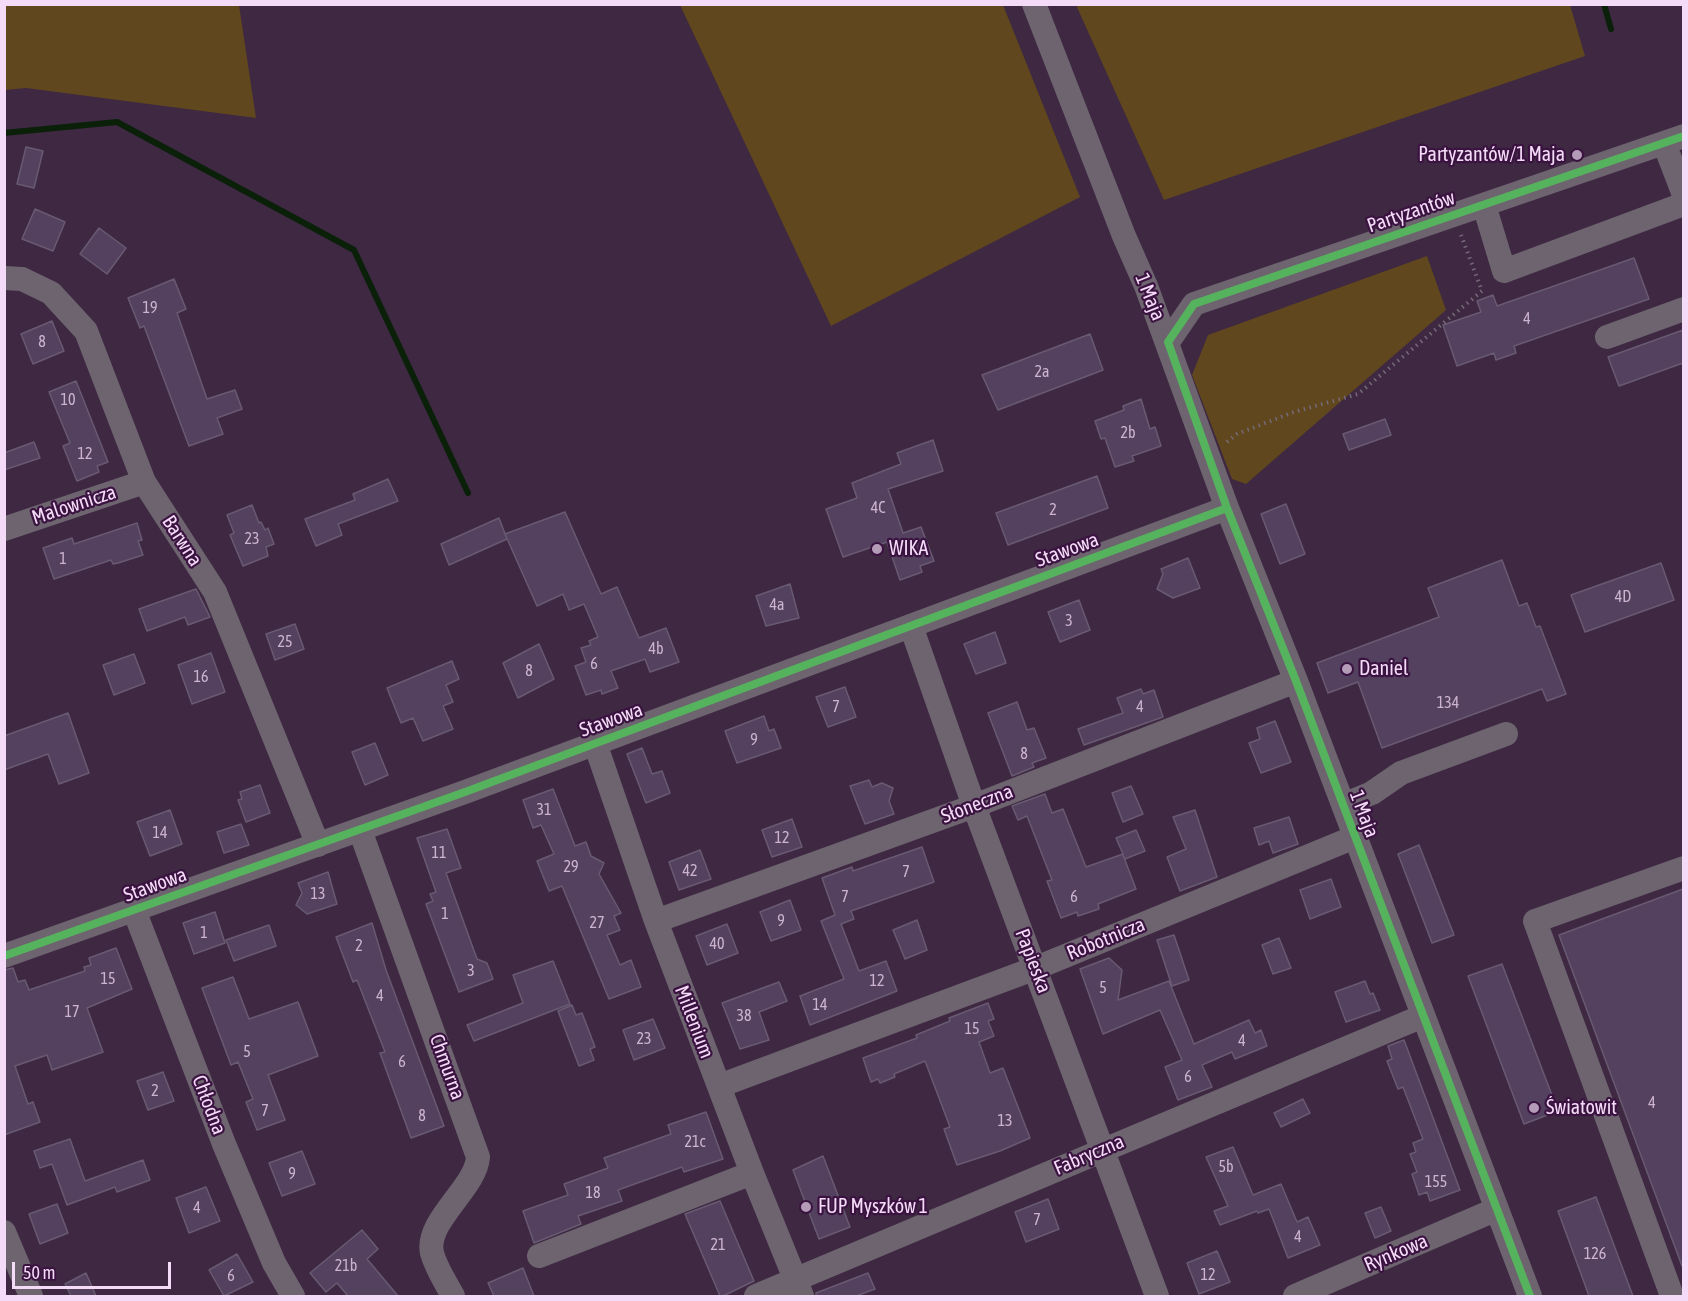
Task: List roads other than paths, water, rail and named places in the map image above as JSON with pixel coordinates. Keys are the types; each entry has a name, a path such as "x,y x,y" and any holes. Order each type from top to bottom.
{"street":[{"name":"1 Maja","path":"1035,4 1168,342 1227,508 1296,681 1530,1296"},
{"name":"Partyzantów","path":"1168,342 1194,304 1674,139"},
{"path":"1674,139 1683,195"},
{"path":"1484,205 1504,271 1683,204"},
{"name":"Barwna","path":"4,278 22,279 51,293 86,331 144,482 215,592 318,845"},
{"path":"1607,338 1683,309"},
{"name":"Malownicza","path":"4,529 144,482"},
{"name":"Stawowa","path":"4,956 360,830 1227,508"},
{"name":"Papieska","path":"910,626 974,806 1157,1296"},
{"name":"Słoneczna","path":"657,921 974,806 1296,681"},
{"path":"1343,805 1372,793 1401,773 1506,734"},
{"name":"Millenium","path":"595,743 657,921 752,1173 799,1287"},
{"name":"Chmurna","path":"360,830 478,1157 475,1171 438,1226 432,1252 453,1296"},
{"name":"Robotnicza","path":"719,1086 1036,968 1355,837"},
{"path":"1672,1296 1535,921 1683,868"},
{"name":"Chłodna","path":"134,910 224,1144 274,1263 293,1296"},
{"name":"Fabryczna","path":"756,1296 799,1287 1103,1149 1423,1016"},
{"path":"539,1256 752,1173"},
{"name":"Rynkowa","path":"1295,1296 1497,1209"},
{"path":"4,1232 31,1296"}],"waterway":[{"path":"1604,4 1611,29"},
{"path":"4,133 117,122 354,250 468,493"}],"place":[{"name":"Partyzantów/1 Maja","path":"1577,155"},
{"name":"WIKA","path":"877,549"},
{"name":"Daniel","path":"1347,669"},
{"name":"Światowit","path":"1534,1108"},
{"name":"FUP Myszków 1","path":"806,1207"}]}
